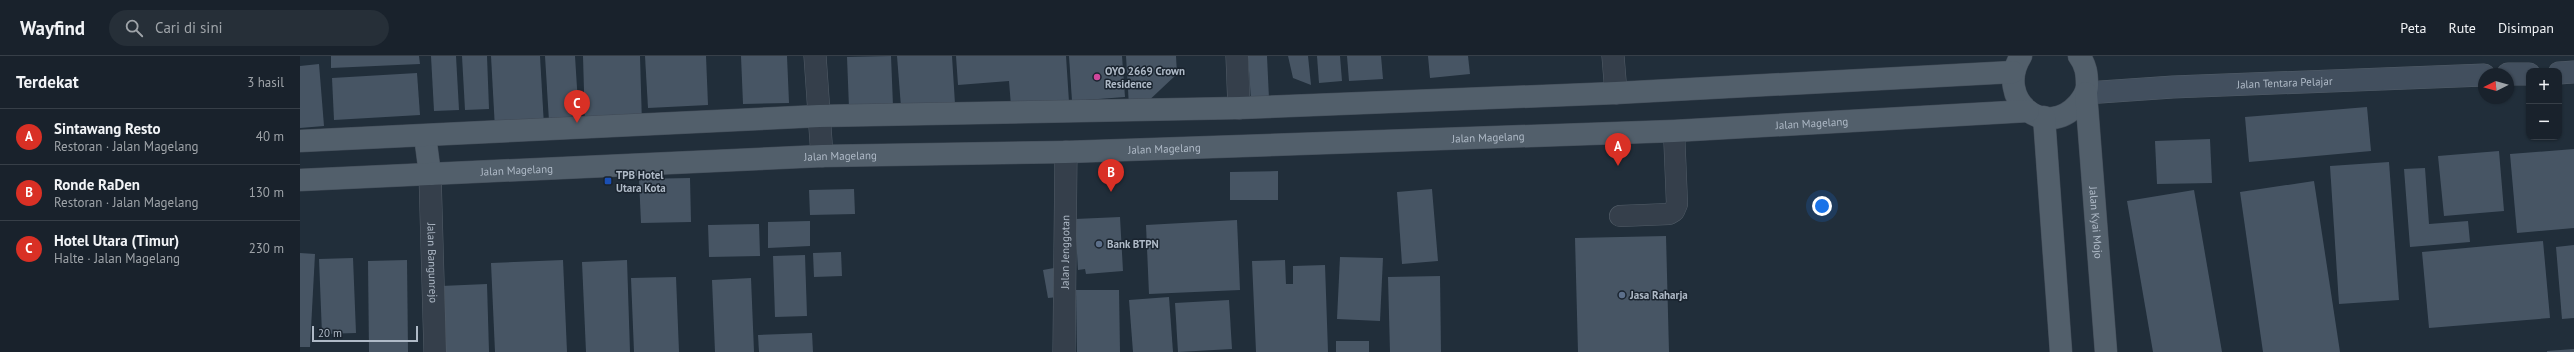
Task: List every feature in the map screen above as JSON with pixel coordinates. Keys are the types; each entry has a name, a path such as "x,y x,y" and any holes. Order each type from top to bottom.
{"main road":[{"name":"Jalan Kyai Mojo","path":"2079,56 2087,74 2086,93 2106,352"},
{"path":"300,141 819,116 1239,108 1616,93 2015,61 2013,90 2018,100 2036,114 2061,352"},
{"path":"2562,73 2574,72"},
{"path":"2514,74 2526,74"},
{"name":"Jalan Tentara Pelajar","path":"2086,93 2159,87 2478,75"},
{"name":"Jalan Magelang","path":"300,180 822,156 1066,152 1674,131 2036,114 2063,116 2074,109 2086,93"},
{"path":"425,136 430,174"}],"street":[{"path":"815,56 822,156"},
{"path":"1237,56 1239,108"},
{"path":"1613,56 1616,93"},
{"name":"Jalan Jenggotan","path":"1064,352 1066,152"},
{"name":"Jalan Bangunrejo","path":"430,174 435,352"}],"lane":[{"path":"1620,216 1669,214 1674,211 1677,204 1674,131"}],"building":[{"path":"331,56 419,56 420,64 331,68"},
{"path":"431,56 456,56 459,110 434,111"},
{"path":"462,56 487,56 489,109 465,110"},
{"path":"491,56 540,56 544,126 495,129"},
{"path":"545,56 575,56 579,119 549,121"},
{"path":"583,56 640,56 642,124 585,126"},
{"path":"645,56 706,56 708,105 648,108"},
{"path":"741,56 787,56 789,103 743,104"},
{"path":"891,56 893,106 849,108 847,57"},
{"path":"897,56 952,56 955,104 901,107"},
{"path":"956,56 1066,56 1069,102 1011,106 1009,81 958,85"},
{"name":"OYO 2669 Crown Residence","path":"1069,56 1122,56 1125,97 1072,101"},
{"path":"1126,56 1176,56 1177,74 1143,106 1129,106"},
{"path":"1248,56 1267,56 1269,99 1251,100"},
{"path":"1288,56 1308,56 1311,85 1293,78"},
{"path":"1317,56 1340,56 1342,81 1319,83"},
{"path":"1347,56 1381,56 1383,79 1349,81"},
{"path":"1428,56 1468,56 1470,74 1430,78"},
{"path":"319,64 324,126 300,128 300,66"},
{"path":"417,73 420,115 334,120 332,78"},
{"path":"2367,107 2371,151 2249,162 2245,117"},
{"path":"2210,139 2212,183 2157,184 2155,141"},
{"path":"2574,149 2574,228 2517,233 2510,154"},
{"path":"2499,151 2504,211 2444,216 2438,156"},
{"path":"2389,162 2399,300 2339,304 2330,166"},
{"path":"2425,168 2429,224 2468,221 2470,242 2410,247 2404,169"},
{"path":"1278,171 1278,200 1230,200 1230,172"},
{"path":"690,178 691,222 641,223 639,179"},
{"path":"2314,181 2340,352 2263,352 2240,192"},
{"path":"854,189 855,214 810,215 809,190"},
{"path":"1432,189 1438,261 1402,264 1397,192"},
{"path":"2194,190 2222,352 2153,352 2127,201"},
{"name":"Bank BTPN","path":"1120,217 1123,271 1086,274 1085,269 1078,270 1075,219"},
{"path":"1237,220 1240,290 1149,294 1146,225"},
{"path":"810,221 810,246 768,248 768,222"},
{"path":"759,224 760,256 709,257 708,225"},
{"name":"Jasa Raharja","path":"1666,236 1669,352 1578,352 1575,238"},
{"path":"2543,241 2550,318 2429,328 2422,252"},
{"path":"2574,245 2574,318 2562,319 2556,247"},
{"path":"841,252 842,276 814,277 813,253"},
{"path":"300,253 315,254 310,347 300,347"},
{"path":"805,255 807,316 775,317 773,256"},
{"path":"1340,257 1383,258 1380,321 1337,319"},
{"path":"353,258 356,333 322,334 319,259"},
{"path":"407,260 408,352 369,352 368,261"},
{"path":"563,260 567,352 495,352 491,263"},
{"path":"627,260 630,352 586,352 582,262"},
{"path":"1285,260 1286,284 1293,284 1293,266 1325,265 1328,352 1256,352 1252,261"},
{"path":"1054,268 1058,297 1048,298 1043,270"},
{"path":"1440,276 1441,352 1390,352 1388,277"},
{"path":"676,277 679,352 634,352 631,278"},
{"path":"751,278 754,352 715,352 712,280"},
{"path":"487,284 489,352 442,352 441,286"},
{"path":"1076,290 1119,290 1120,352 1077,352"},
{"path":"1169,297 1173,352 1133,352 1129,300"},
{"path":"1229,300 1232,349 1178,352 1175,303"},
{"path":"812,333 813,352 759,352 758,335"},
{"path":"1336,341 1369,341 1369,352 1336,352"},
{"path":"2574,349 2574,352 2547,352 2547,351"}],"place":[{"name":"OYO 2669 Crown Residence","path":"1097,77"},
{"name":"Hotel Utara (Timur)","path":"577,123"},
{"name":"Sintawang Resto","path":"1618,166"},
{"name":"TPB Hotel Utara Kota","path":"608,181"},
{"name":"Ronde RaDen","path":"1111,192"},
{"name":"Bank BTPN","path":"1099,244"},
{"name":"Jasa Raharja","path":"1622,295"}]}
